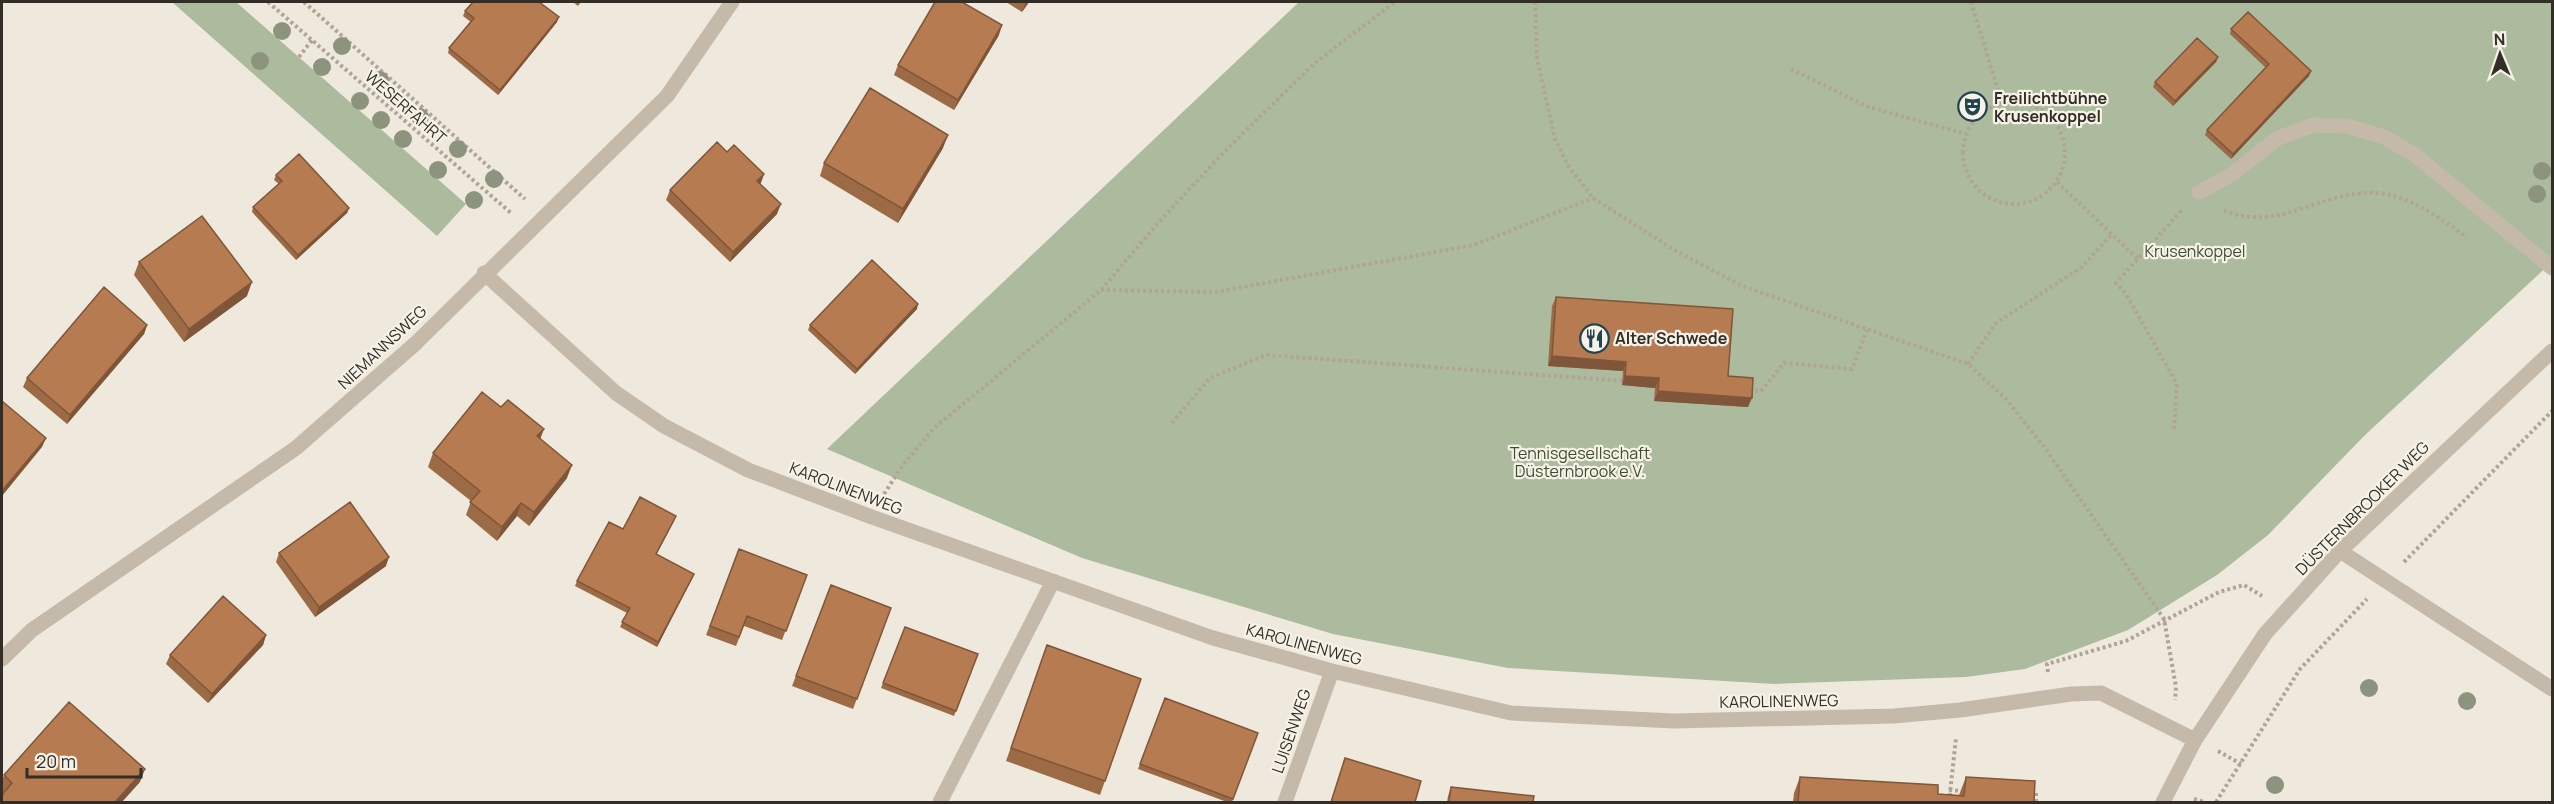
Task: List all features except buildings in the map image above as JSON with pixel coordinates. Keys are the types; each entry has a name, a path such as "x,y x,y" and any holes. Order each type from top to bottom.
{"street":[{"name":"NIEMANNSWEG","path":"2,659 32,630 296,448 416,343 484,273 667,96 732,2"},
{"path":"2199,192 2231,175 2278,138 2314,125 2347,126 2384,137 2415,155 2553,268"},
{"name":"KAROLINENWEG","path":"484,273 616,393 664,426 748,470 869,516 1213,638 1332,671 1511,713 1674,721 1822,719 1960,710 2051,696 2101,693 2196,740"},
{"name":"DÜSTERNBROOKER WEG","path":"2163,802 2196,740 2265,634 2340,551 2553,351"},
{"path":"2340,551 2553,689"},
{"path":"940,802 1053,581"},
{"name":"LUISENWEG","path":"1285,802 1332,671"}],"path":[{"name":"WESERFAHRT","path":"268,2 529,229"},
{"path":"304,2 542,216"},
{"path":"869,516 903,465 934,428 1101,290 1156,224 1228,148 1316,62 1395,2"},
{"path":"1535,2 1537,58 1555,139 1569,167 1593,198 1676,251 1742,286 1968,364 2005,398 2042,444 2164,619 2176,687 2172,728"},
{"path":"1971,2 2002,104"},
{"path":"298,57 312,40"},
{"path":"1791,69 1866,106 1966,134"},
{"path":"2019,102 2036,107 2050,117 2061,131 2065,157 2057,182 2045,194 2031,202 2014,204 1991,198 1972,182 1965,167 1963,151 1966,134 1980,114 2002,104 2019,102"},
{"path":"2057,182 2111,236 2138,259"},
{"path":"2174,429 2177,384 2126,294 2116,283 2199,192 2211,204 2232,214 2252,217 2273,217 2347,193 2386,194 2427,210 2474,241"},
{"path":"1101,290 1215,292 1474,245 1593,198"},
{"path":"1968,364 1996,323 2082,267 2111,236"},
{"path":"1737,389 1761,391 1784,363 1852,369 1867,330"},
{"path":"1172,423 1210,378 1266,355 1631,382"},
{"path":"2051,696 2047,664 2126,641 2219,592 2244,585 2286,611"},
{"path":"1949,802 1960,710"},
{"path":"1950,790 1971,791"},
{"path":"2025,792 2036,792 2036,802"}],"green space":[{"path":"172,2 236,2 466,204 437,236"},
{"name":"Krusenkoppel","path":"1299,2 2552,2 2552,262 2365,435 2268,535 2217,575 2128,630 2025,669 1966,677 1774,684 1508,668 1333,634 1082,558 827,449"}],"place":[{"name":"Freilichtbühne Krusenkoppel","path":"1973,107"},
{"name":"Alter Schwede","path":"1594,338"}],"park label":[{"name":"Tennisgesellschaft Düsternbrook e.V.","path":"1580,462"}]}
